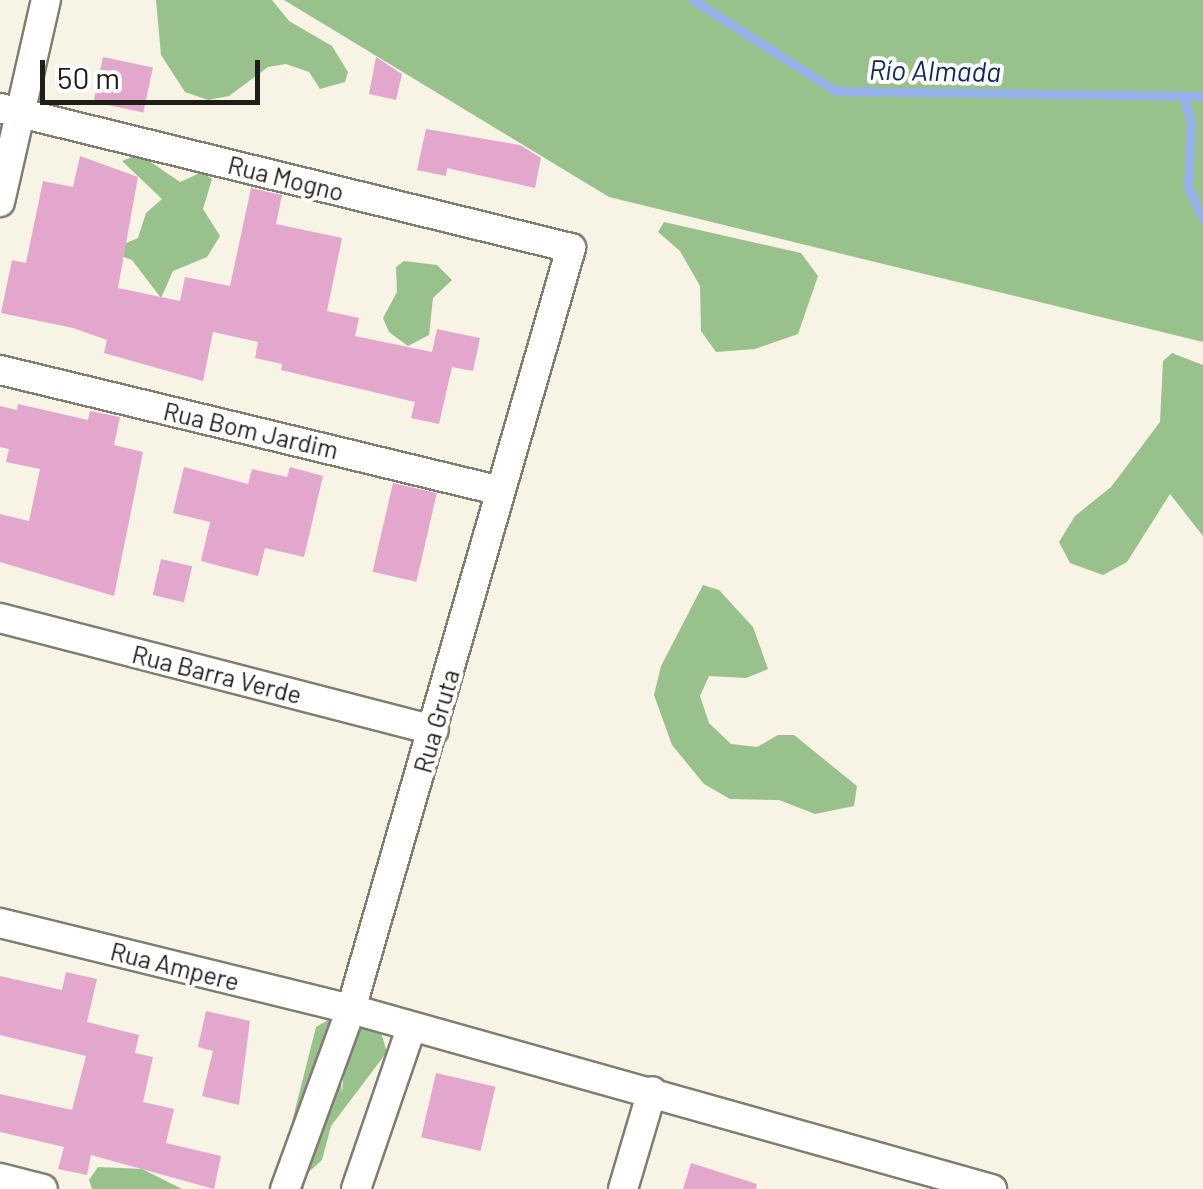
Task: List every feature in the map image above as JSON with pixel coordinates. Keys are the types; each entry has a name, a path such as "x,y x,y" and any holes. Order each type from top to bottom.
{"street":[{"path":"0,202 10,110 46,0"},
{"name":"Rua Mogno","path":"10,110 571,248"},
{"name":"Rua Gruta","path":"284,1189 351,1009 571,248"},
{"name":"Rua Bom Jardim","path":"0,370 501,490"},
{"name":"Rua Barra Verde","path":"0,618 434,730"},
{"name":"Rua Ampere","path":"0,923 351,1009 652,1091 932,1179 992,1189"},
{"path":"356,1189 411,1028"},
{"path":"623,1189 652,1091"},
{"path":"0,1178 43,1189"}],"green space":[{"path":"156,0 272,0 289,21 332,46 348,72 345,82 320,89 309,72 286,64 268,67 229,96 208,100 185,92 161,55"},
{"path":"284,0 1203,0 1203,342 609,197"},
{"path":"139,154 180,182 202,172 212,179 203,209 220,236 207,257 173,271 161,298 132,260 107,251 138,238 146,213 162,199 122,161"},
{"path":"664,222 801,253 818,276 798,334 755,349 716,352 701,331 700,286 680,251 658,232"},
{"path":"404,261 437,265 452,280 433,298 429,335 408,346 389,332 383,318 397,292 396,267"},
{"path":"1172,353 1203,365 1203,536 1170,494 1127,562 1103,575 1070,563 1059,542 1075,516 1111,487 1160,422 1163,361"},
{"path":"703,585 719,590 753,627 768,669 746,678 709,676 700,696 709,723 731,744 757,747 778,735 794,735 857,786 854,806 815,814 779,800 730,799 704,784 672,745 654,695 661,666"},
{"path":"349,1014 379,1026 387,1052 331,1126 322,1160 301,1179 304,1189 275,1189 316,1027 335,1016 342,1093"},
{"path":"98,1167 142,1169 182,1189 92,1189 89,1180"}],"building":[{"path":"103,57 153,68 143,113 93,102"},
{"path":"376,57 402,74 396,100 369,94"},
{"path":"426,129 520,145 541,158 535,188 447,168 446,176 417,170"},
{"path":"80,156 138,177 118,288 180,301 185,277 230,286 251,188 282,195 276,224 342,238 327,311 359,318 355,336 432,352 437,329 480,338 473,371 452,367 439,424 411,418 415,402 281,370 282,364 255,358 258,342 213,332 203,381 104,353 107,340 73,328 1,313 12,260 26,263 43,181 73,187"},
{"path":"18,404 88,420 90,411 120,417 114,445 143,452 114,596 0,562 0,514 29,521 40,469 6,462 9,449 0,447 0,406 17,410"},
{"path":"184,467 248,484 252,469 287,477 290,467 323,476 304,557 265,548 258,576 201,561 210,522 173,513"},
{"path":"393,483 437,493 416,582 373,572"},
{"path":"161,559 192,566 184,602 153,595"},
{"path":"66,972 97,979 87,1022 139,1035 135,1053 153,1057 143,1102 174,1109 166,1143 221,1156 214,1189 91,1155 87,1175 58,1169 64,1147 0,1132 0,1094 72,1110 86,1056 0,1035 0,976 62,990"},
{"path":"206,1011 250,1021 239,1105 202,1096 213,1051 198,1047"},
{"path":"436,1073 495,1087 481,1151 421,1137"},
{"path":"691,1163 757,1184 756,1189 683,1189"}],"waterway":[{"name":"Río Almada","path":"693,0 836,91 1203,96"},
{"path":"1183,96 1191,123 1188,187 1203,219"}]}
